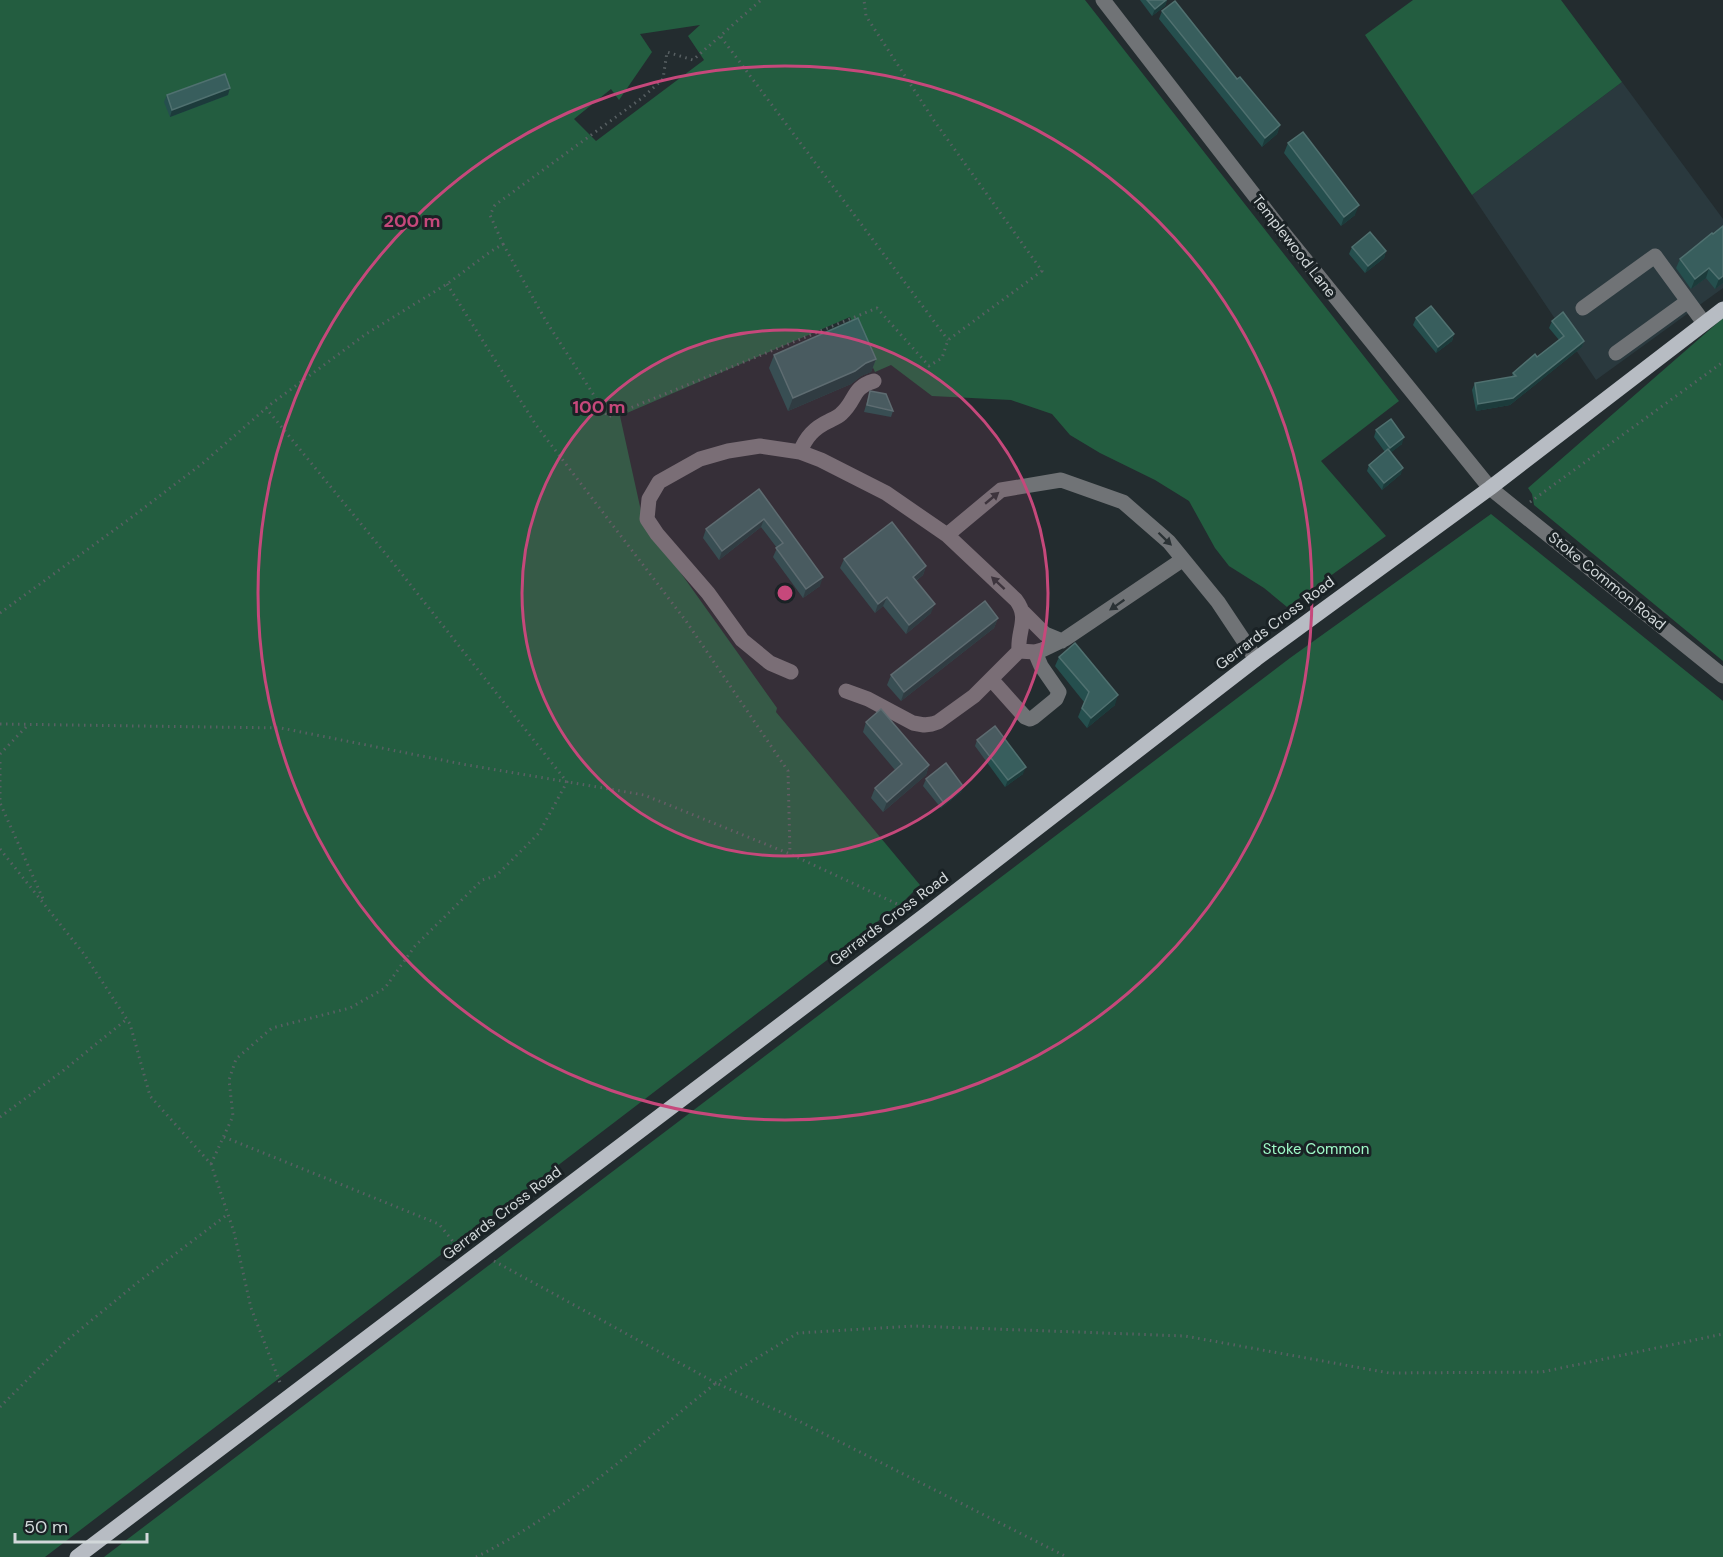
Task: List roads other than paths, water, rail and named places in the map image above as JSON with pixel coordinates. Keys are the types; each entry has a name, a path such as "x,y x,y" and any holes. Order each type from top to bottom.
{"main road":[{"name":"Gerrards Cross Road","path":"76,1557 924,916 1256,659 1490,488 1723,309"}],"street":[{"name":"Templewood Lane","path":"1103,0 1286,236 1490,488"},
{"path":"1583,308 1655,256 1704,323"},
{"path":"1616,353 1688,301"},
{"path":"800,452 804,441 814,429 840,416 862,384 874,381"},
{"path":"791,672 770,663 742,639 708,593 657,534 647,519 649,499 659,482 700,459 728,451 760,446 800,452 821,460 886,493 946,535 1016,600 1023,612 1045,634 1062,641"},
{"path":"946,535 1002,490 1061,480 1123,502 1169,542 1218,602 1256,659"},
{"name":"Stoke Common Road","path":"1490,488 1723,676"},
{"path":"846,691 868,699 913,723 938,722 974,696 991,679 1027,652 1048,648 1062,641 1182,560"},
{"path":"991,679 1025,717 1030,719 1056,699 1059,692 1041,666 1018,644 1023,612"}],"park label":[{"name":"Stoke Common","path":"1316,1149"}]}
